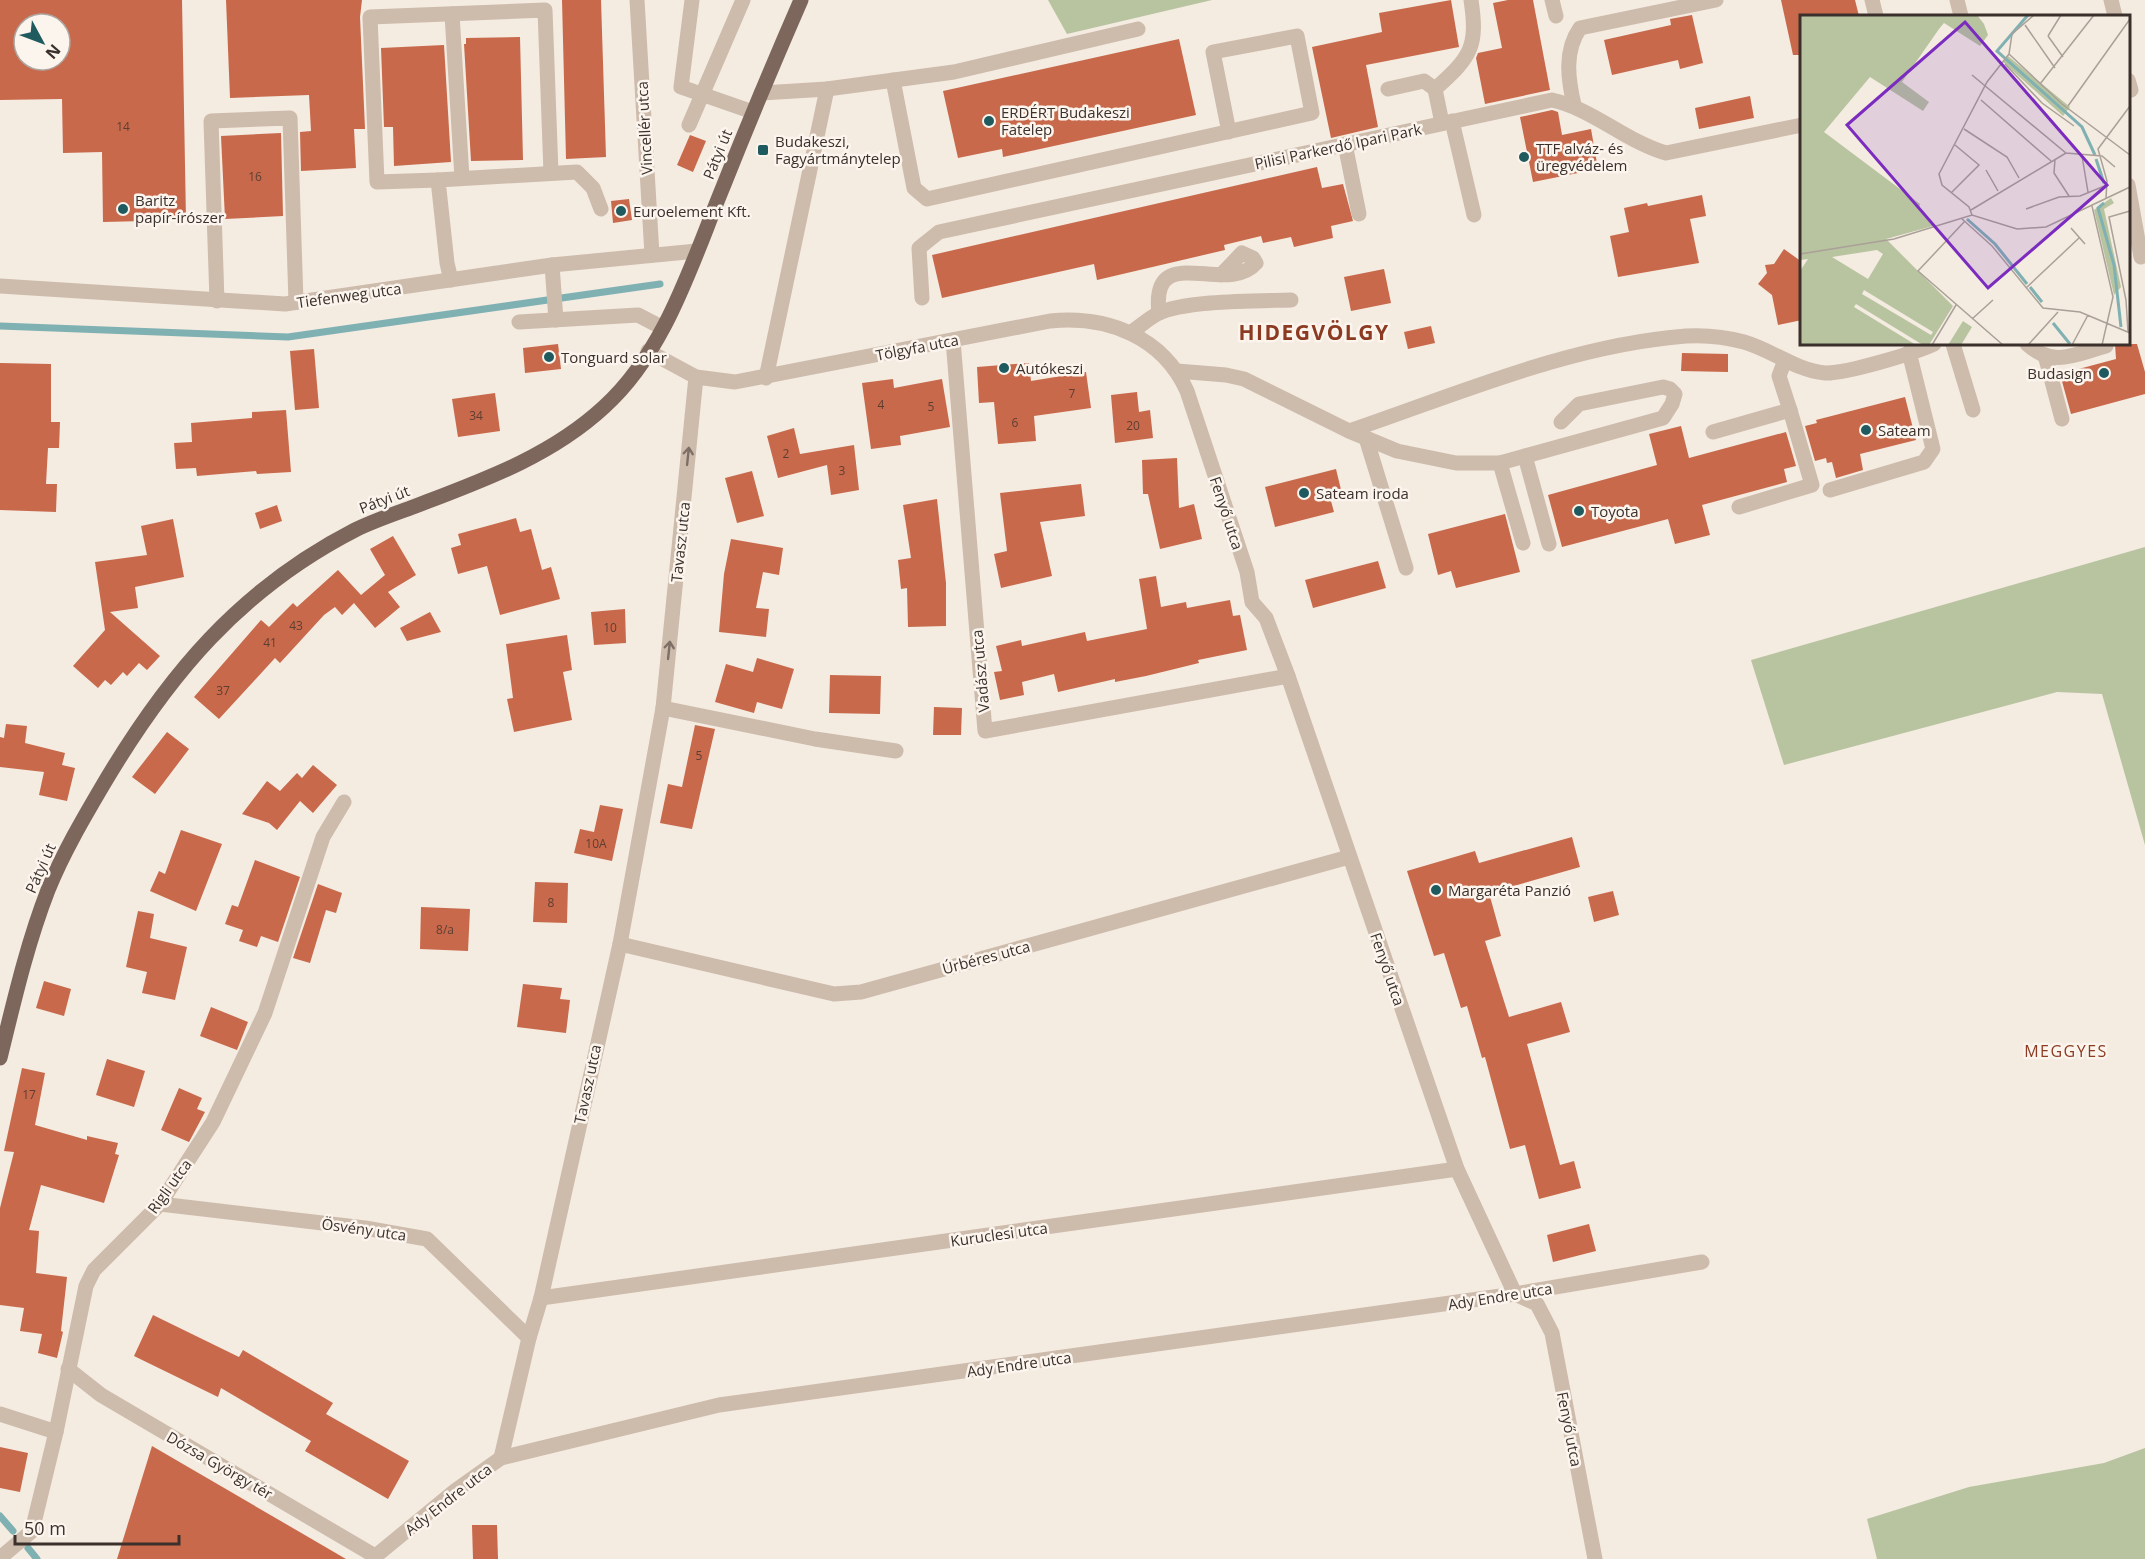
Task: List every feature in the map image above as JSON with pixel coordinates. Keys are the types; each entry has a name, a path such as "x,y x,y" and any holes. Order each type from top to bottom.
{"main road":[{"name":"Pátyi út","path":"0,1058 29,944 49,887 78,829 154,705 209,637 249,600 293,566 357,529 517,466 558,443 604,407 663,328 801,0"}],"street":[{"name":"Vincellér utca","path":"637,0 652,255"},
{"path":"692,0 681,87 753,112"},
{"path":"689,125 743,0"},
{"path":"1435,89 1468,55 1476,32 1471,0"},
{"path":"1552,0 1556,16"},
{"path":"1574,105 1569,82 1570,42 1580,28 1716,0"},
{"path":"1872,0 1876,15"},
{"path":"1956,0 1961,15"},
{"path":"2111,0 2115,15"},
{"path":"551,173 545,10 370,17 377,182 577,172 593,188 601,208"},
{"path":"452,14 462,178"},
{"path":"761,93 827,89 991,64 1138,29"},
{"path":"893,80 914,188 927,199 1229,132 1312,113 1297,36 1213,52 1229,132"},
{"path":"1388,89 1424,81 1435,89 1474,214"},
{"path":"766,378 827,89"},
{"name":"Pilisi Parkerdő Ipari Park","path":"922,298 919,248 939,232 1552,100 1574,105 1645,147 1666,153 1800,125"},
{"path":"217,301 211,121 290,118 296,302"},
{"path":"1345,144 1359,214"},
{"path":"438,180 451,280"},
{"path":"2130,199 2138,257"},
{"name":"Tiefenweg utca","path":"0,286 217,301 296,302 552,265 697,251"},
{"path":"552,265 556,320"},
{"path":"1159,313 1157,295 1162,281 1175,273 1221,275"},
{"path":"1130,333 1159,313 1227,302 1291,300"},
{"path":"519,322 638,315 663,328"},
{"name":"Tölgyfa utca","path":"648,351 696,377 735,382 766,378 1063,319 1105,322 1130,333 1164,356 1177,371"},
{"path":"1349,431 1548,363 1686,336 1715,336 1745,342 1785,360 1826,373 1885,361 1931,345"},
{"name":"Vadász utca","path":"953,340 985,730 1288,676"},
{"path":"1953,345 1973,410"},
{"path":"2028,345 2044,356 2056,359 2106,346"},
{"path":"1830,490 1924,462 1933,448 1909,352"},
{"path":"2044,356 2062,418"},
{"path":"1739,507 1812,485 1779,376 1785,360"},
{"path":"1177,371 1226,375 1244,379 1349,431 1397,451 1456,463 1500,463 1663,418 1675,394 1670,388 1664,387 1579,404 1561,422"},
{"name":"Fenyő utca","path":"1177,371 1187,391 1247,572 1252,602 1266,618 1288,676 1457,1169 1515,1294 1537,1305 1552,1333 1595,1559"},
{"name":"Tavasz utca","path":"501,1458 529,1338 541,1298 620,944 663,708 696,377"},
{"path":"1713,432 1790,410"},
{"path":"1366,438 1406,568"},
{"path":"1525,456 1549,544"},
{"path":"1500,463 1523,543"},
{"path":"663,708 815,739 896,751"},
{"name":"Rigli utca","path":"0,1558 32,1531 56,1432 86,1286 94,1270 160,1204 213,1122 265,1013 322,837 344,802"},
{"name":"Úrbéres utca","path":"620,944 834,994 861,992 1349,857"},
{"name":"Kuruclesi utca","path":"541,1298 1457,1169"},
{"name":"Ösvény utca","path":"160,1204 365,1228 427,1239 529,1338"},
{"name":"Ady Endre utca","path":"374,1557 456,1490 501,1458 719,1405 1515,1294 1702,1262"},
{"name":"Dózsa György tér","path":"68,1369 101,1395 374,1557"},
{"path":"0,1414 56,1432"}],"green space":[{"path":"1048,0 1212,0 1067,34"},
{"path":"2145,547 2145,845 2102,694 2057,692 1784,765 1751,660"},
{"path":"2145,1448 2145,1559 1877,1559 1867,1519 1969,1487 2104,1463"}],"building":[{"path":"0,0 182,0 186,220 103,222 102,152 63,153 62,99 0,100"},
{"path":"226,0 362,0 360,17 365,129 354,129 356,168 301,171 300,132 311,131 309,95 230,98"},
{"path":"562,0 601,0 606,157 566,159"},
{"path":"1451,0 1459,47 1366,65 1378,127 1331,138 1312,47 1382,32 1379,13"},
{"path":"1508,0 1533,0 1550,90 1485,104 1476,58 1478,53 1502,48 1493,3"},
{"path":"1781,0 1855,0 1859,15 1800,15 1800,55 1793,55"},
{"path":"1692,15 1703,63 1680,69 1678,60 1612,75 1604,40 1671,25 1670,19"},
{"path":"520,37 523,160 471,161 464,44 466,44 466,38"},
{"path":"1179,39 1196,115 1003,157 1002,149 958,158 943,91"},
{"path":"444,45 451,162 394,166 393,127 384,127 381,48"},
{"path":"1750,96 1754,118 1699,129 1695,108"},
{"path":"1552,110 1558,112 1562,135 1591,129 1598,169 1533,182 1520,117"},
{"path":"281,133 283,216 225,219 221,136"},
{"path":"690,135 706,141 693,172 677,165"},
{"path":"1317,167 1322,188 1343,184 1353,221 1331,226 1333,238 1294,247 1291,237 1263,243 1261,236 1224,245 1225,250 1097,280 1094,264 942,298 932,255"},
{"path":"1702,195 1706,216 1690,219 1699,263 1618,277 1610,236 1629,232 1624,208 1647,203 1648,206"},
{"name":"Euroelement Kft.","path":"629,199 632,220 613,223 611,201"},
{"path":"1784,249 1800,261 1800,320 1778,325 1772,295 1758,284 1767,273 1765,265 1774,264"},
{"path":"1384,269 1391,303 1351,311 1344,277"},
{"path":"1431,326 1435,343 1408,349 1404,332"},
{"path":"558,344 561,369 525,373 523,348"},
{"name":"Budasign","path":"2137,344 2145,372 2145,394 2071,414 2060,374 2116,359 2115,345"},
{"path":"314,349 319,408 295,410 290,351"},
{"path":"1682,353 1728,354 1728,372 1681,371"},
{"path":"0,363 51,364 51,422 60,422 59,448 48,448 46,484 57,484 56,512 0,510"},
{"path":"1029,363 1031,381 1086,372 1091,408 1034,416 1036,441 998,444 994,402 979,403 977,367"},
{"path":"893,379 894,388 942,379 950,427 900,436 901,445 871,449 862,383"},
{"path":"1137,392 1139,412 1150,410 1153,438 1115,443 1111,395"},
{"path":"495,393 500,431 458,437 452,399"},
{"name":"Sateam","path":"1905,397 1916,440 1860,454 1863,470 1836,478 1832,462 1827,463 1826,458 1815,461 1805,426 1817,423 1816,420"},
{"path":"286,410 291,472 257,474 256,471 197,476 196,468 176,469 174,443 192,442 191,423 252,418 252,412"},
{"path":"1681,426 1689,458 1786,432 1796,466 1784,469 1787,482 1702,505 1710,535 1675,544 1668,519 1562,547 1548,495 1657,465 1649,434"},
{"path":"794,428 800,454 854,445 859,490 831,495 827,465 778,478 767,436"},
{"path":"1177,458 1179,508 1194,504 1202,539 1160,549 1148,494 1143,494 1142,460"},
{"name":"Sateam iroda","path":"1336,469 1343,498 1331,501 1334,512 1275,527 1265,487"},
{"path":"752,471 764,516 737,523 725,478"},
{"path":"1081,484 1085,516 1040,522 1052,576 1001,588 994,554 1007,551 1000,493"},
{"path":"937,499 946,583 946,626 908,627 907,588 901,589 898,560 911,558 903,505"},
{"path":"277,505 282,521 260,529 255,513"},
{"path":"1505,514 1520,572 1456,588 1451,571 1438,575 1428,534"},
{"path":"516,518 520,532 531,529 542,570 551,567 560,599 500,615 487,566 458,574 451,548 461,545 458,534"},
{"path":"173,519 184,577 135,587 138,608 110,612 160,656 147,670 139,663 127,676 123,672 111,685 105,680 98,688 73,666 105,630 95,562 147,555 141,526"},
{"path":"393,536 416,575 388,592 400,607 375,628 354,603 342,615 335,607 324,615 280,663 275,658 219,719 194,697 261,620 269,627 293,603 297,607 338,570 361,595 385,575 370,549"},
{"path":"731,539 783,548 779,575 763,572 756,608 769,609 766,637 719,632 724,574"},
{"path":"1378,561 1386,588 1313,608 1305,580"},
{"path":"1156,576 1161,607 1186,602 1187,608 1230,600 1233,616 1240,615 1247,650 1198,660 1199,663 1146,676 1115,682 1115,679 1058,692 1054,674 1022,682 1024,695 1000,700 994,672 1002,671 996,646 1021,640 1022,646 1085,632 1087,641 1147,629 1139,579"},
{"path":"625,609 626,643 594,645 591,612"},
{"path":"430,612 441,632 407,641 400,628"},
{"path":"567,635 572,670 563,672 572,720 514,732 507,699 513,698 506,644"},
{"path":"757,658 794,669 782,709 757,702 754,713 715,702 726,664 753,672"},
{"path":"830,675 881,676 880,714 829,713"},
{"path":"934,707 962,708 961,735 933,735"},
{"path":"6,724 27,726 25,743 65,753 62,765 75,768 67,801 39,795 44,772 0,767 0,737 4,738"},
{"path":"695,725 715,729 692,829 660,823 668,784 682,787"},
{"path":"167,732 189,749 155,794 132,777"},
{"path":"313,765 337,785 313,813 300,801 277,830 269,823 242,814 267,781 280,791 297,773 302,778"},
{"path":"600,805 623,809 612,861 574,853 580,829 594,832"},
{"path":"181,830 222,844 196,911 150,891 159,871 165,874"},
{"path":"1572,837 1580,867 1489,893 1501,936 1485,941 1509,1017 1561,1002 1570,1032 1527,1044 1560,1165 1574,1161 1581,1188 1539,1199 1525,1145 1510,1149 1485,1057 1482,1058 1467,1006 1461,1008 1444,953 1434,956 1407,871 1475,851 1479,863"},
{"path":"255,860 300,877 278,942 261,936 257,947 239,941 243,930 225,924 232,905 238,907"},
{"path":"535,882 568,883 567,923 533,922"},
{"path":"318,884 342,893 336,913 326,910 310,963 293,958"},
{"path":"1613,891 1619,915 1594,922 1588,897"},
{"path":"421,907 470,909 468,951 420,949"},
{"path":"138,911 154,914 150,938 187,947 175,1000 142,993 147,972 126,967"},
{"path":"44,981 71,989 64,1016 36,1008"},
{"path":"523,984 562,988 560,999 570,1000 566,1033 517,1027"},
{"path":"211,1007 248,1022 237,1050 200,1036"},
{"path":"107,1059 145,1071 134,1107 96,1095"},
{"path":"22,1068 45,1073 35,1125 87,1140 87,1136 118,1143 115,1154 119,1155 104,1203 41,1185 29,1230 39,1231 36,1273 67,1277 61,1331 63,1332 57,1358 38,1353 42,1334 20,1331 24,1308 0,1305 0,1208 14,1152 4,1151"},
{"path":"179,1088 202,1098 197,1109 205,1112 189,1142 161,1130"},
{"path":"1589,1224 1596,1251 1553,1262 1547,1235"},
{"path":"153,1315 239,1357 243,1350 333,1403 326,1414 409,1461 388,1499 305,1451 311,1441 221,1388 218,1397 134,1356"},
{"path":"152,1446 346,1559 117,1559"},
{"path":"0,1447 28,1453 20,1492 0,1488"},
{"path":"472,1525 497,1525 498,1559 473,1559"}],"waterway":[{"path":"0,326 288,337 660,284"},
{"path":"0,1516 13,1531"},
{"path":"28,1548 37,1559"}],"place":[{"name":"ERDÉRT Budakeszi Fatelep","path":"989,121"},
{"name":"Budakeszi, Fagyártmánytelep","path":"763,150"},
{"name":"TTF alváz- és üregvédelem","path":"1524,157"},
{"name":"Baritz papír-írószer","path":"123,209"},
{"name":"Euroelement Kft.","path":"621,211"},
{"name":"Tonguard solar","path":"549,357"},
{"name":"Autókeszi","path":"1004,368"},
{"name":"Budasign","path":"2104,373"},
{"name":"Sateam","path":"1866,430"},
{"name":"Sateam iroda","path":"1304,493"},
{"name":"Toyota","path":"1579,511"},
{"name":"Margaréta Panzió","path":"1436,890"}],"district":[{"name":"HIDEGVÖLGY","path":"1314,332"},
{"name":"MEGGYES","path":"2066,1051"}]}
